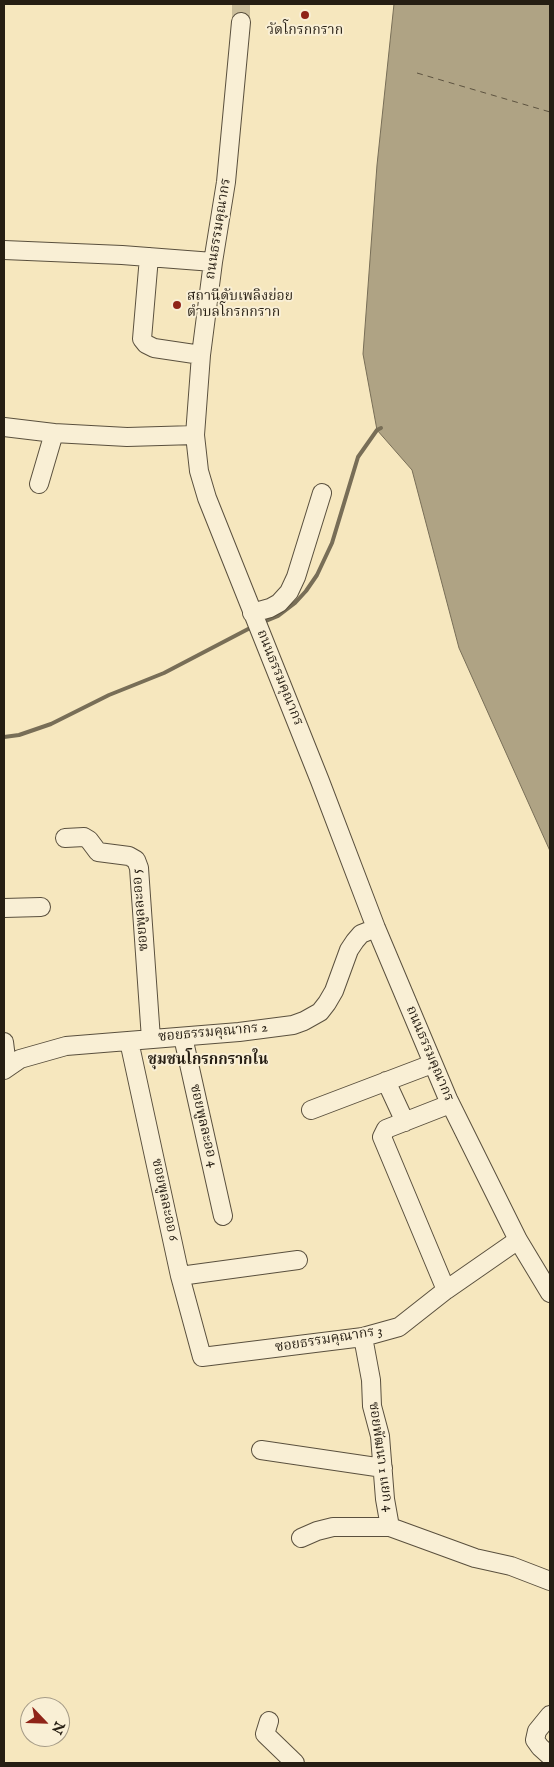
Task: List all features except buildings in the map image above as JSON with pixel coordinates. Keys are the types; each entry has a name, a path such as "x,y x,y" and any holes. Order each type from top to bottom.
{"street":[{"name":"ถนนธรรมคุณากร","path":"241,22 226,182 201,355 195,435 199,471 206,498 320,781 376,928 432,1064 518,1240 550,1294"},
{"path":"4,250 213,262"},
{"path":"149,257 142,339 146,344 154,348 201,355"},
{"path":"4,427 54,433 127,437 195,435"},
{"path":"39,484 54,433"},
{"path":"254,616 279,603 289,592 296,577 322,493"},
{"name":"ซอยพูลละออ 5","path":"65,838 84,837 90,840 98,852 129,856 136,860 139,868 151,1039"},
{"path":"4,908 41,907"},
{"name":"ซอยธรรมคุณากร 2","path":"4,1057 20,1059 66,1046 293,1025 312,1017 327,1003 349,950 361,934 376,928"},
{"name":"ซอยพูลละออ 4","path":"182,1036 223,1216"},
{"name":"ซอยพูลละออ 6","path":"129,1041 180,1276 202,1358"},
{"path":"311,1110 432,1064"},
{"path":"386,1081 405,1122"},
{"path":"446,1290 382,1137 386,1129 450,1104"},
{"name":"ซอยธรรมคุณากร 3","path":"202,1358 363,1338 399,1327 446,1290 518,1240"},
{"path":"180,1276 298,1260"},
{"name":"ซอยพัฒนา 1 แยก 4","path":"363,1338 371,1380 372,1406 380,1436 385,1499 390,1527 474,1558 511,1566 550,1582"},
{"path":"260,1450 383,1468"},
{"path":"301,1538 333,1527 390,1527"},
{"path":"550,1715 537,1731 535,1740 550,1756"},
{"path":"269,1721 265,1734 295,1763"}],"shaded area":[{"path":"394,4 550,4 550,851 459,648 412,470 377,430 363,354 377,165"}],"waterway":[{"path":"261,623 278,616 295,603 317,575 332,543 358,457 377,430 381,428"},
{"path":"4,737 19,735 51,724 109,695 164,673 252,627"}],"ferry route":[{"path":"417,73 550,112"}],"tunnel":[{"path":"241,4 241,22"}],"place":[{"name":"วัดโกรกกราก","path":"305,15"},
{"name":"สถานีดับเพลิงย่อย ตำบลโกรกกราก","path":"177,305"}],"district":[{"name":"ชุมชนโกรกกรากใน","path":"208,1061"}]}
